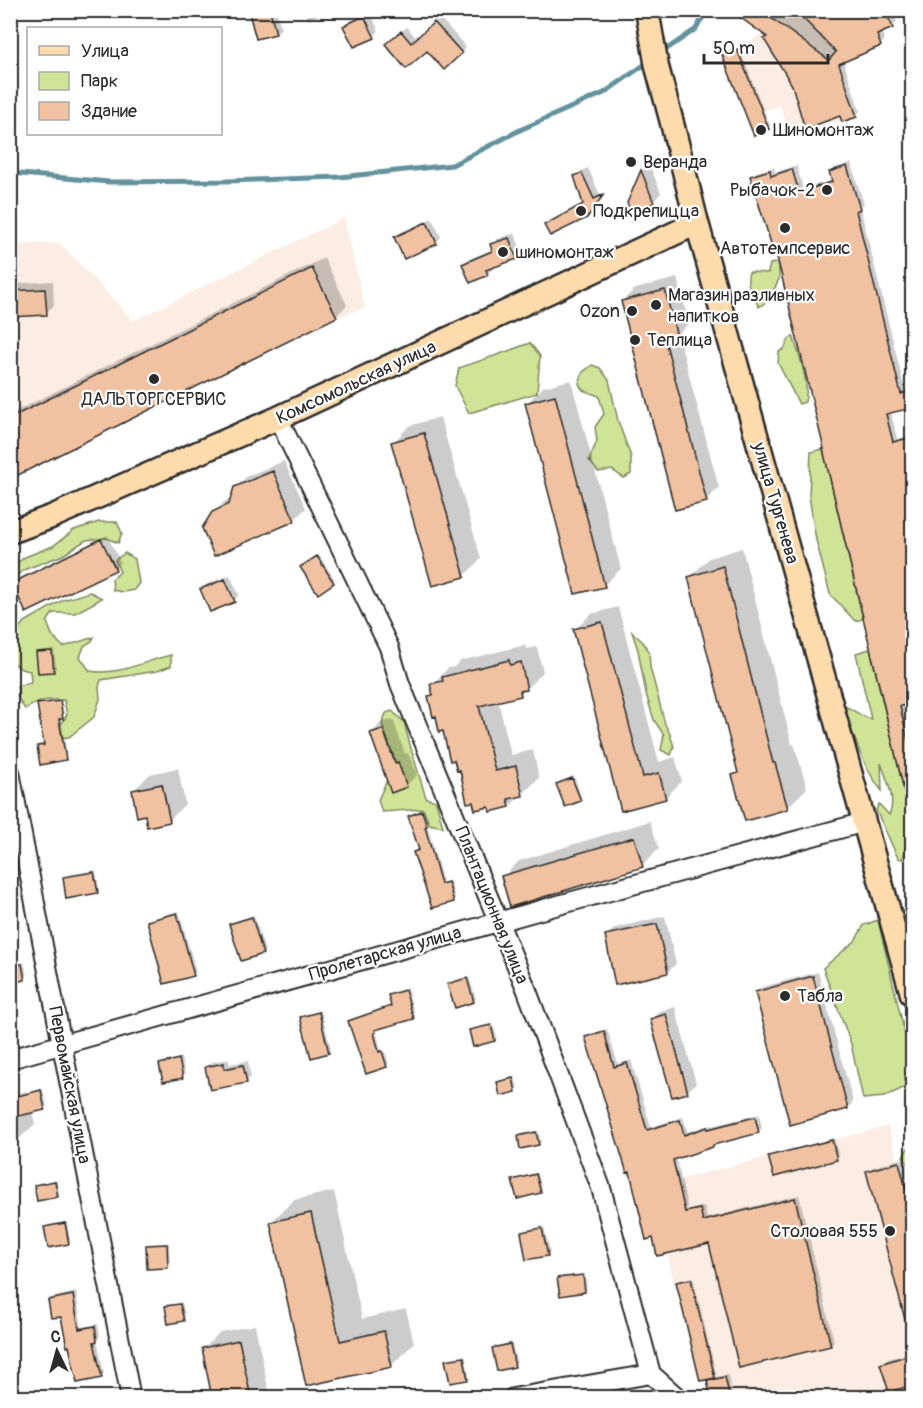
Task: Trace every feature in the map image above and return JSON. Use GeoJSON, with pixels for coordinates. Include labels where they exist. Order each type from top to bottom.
{"type":"FeatureCollection","features":[{"type":"Feature","properties":{"kind":"main road","name":"улица Тургенева"},"geometry":{"type":"LineString","coordinates":[[647,10],[657,68],[697,222],[912,994]]}},
{"type":"Feature","properties":{"kind":"main road","name":"Комсомольская улица"},"geometry":{"type":"LineString","coordinates":[[10,532],[51,517],[278,418],[697,222]]}},
{"type":"Feature","properties":{"kind":"street","name":"Плантационная улица"},"geometry":{"type":"LineString","coordinates":[[278,418],[389,647],[400,684],[526,988],[601,1188],[651,1374]]}},
{"type":"Feature","properties":{"kind":"street","name":"Первомайская улица"},"geometry":{"type":"LineString","coordinates":[[10,772],[132,1398]]}},
{"type":"Feature","properties":{"kind":"street","name":"Пролетарская улица"},"geometry":{"type":"LineString","coordinates":[[10,1059],[865,822]]}},
{"type":"Feature","properties":{"kind":"street"},"geometry":{"type":"LineString","coordinates":[[514,1397],[651,1374],[678,1398]]}},
{"type":"Feature","properties":{"kind":"shaded area"},"geometry":{"type":"Polygon","coordinates":[[[730,11],[816,11],[836,57],[842,122],[822,122],[789,132],[780,105],[746,118],[722,55],[762,34],[730,11]]]}},
{"type":"Feature","properties":{"kind":"shaded area"},"geometry":{"type":"Polygon","coordinates":[[[344,218],[365,308],[337,317],[11,479],[11,245],[60,243],[133,321],[344,218]]]}},
{"type":"Feature","properties":{"kind":"shaded area"},"geometry":{"type":"Polygon","coordinates":[[[888,1126],[912,1212],[912,1397],[730,1397],[725,1377],[715,1379],[691,1279],[674,1283],[654,1198],[677,1180],[888,1126]]]}},
{"type":"Feature","properties":{"kind":"green space"},"geometry":{"type":"Polygon","coordinates":[[[770,264],[779,264],[779,279],[769,300],[759,307],[749,286],[749,272],[768,273],[770,264]]]}},
{"type":"Feature","properties":{"kind":"green space"},"geometry":{"type":"Polygon","coordinates":[[[793,336],[806,387],[805,402],[799,404],[778,363],[779,352],[793,336]]]}},
{"type":"Feature","properties":{"kind":"green space"},"geometry":{"type":"Polygon","coordinates":[[[530,343],[540,356],[537,393],[469,413],[455,386],[459,368],[530,343]]]}},
{"type":"Feature","properties":{"kind":"green space"},"geometry":{"type":"Polygon","coordinates":[[[592,365],[600,368],[609,380],[618,421],[631,457],[631,474],[624,478],[612,470],[598,472],[589,460],[597,441],[595,427],[604,414],[599,396],[583,390],[579,383],[583,372],[592,365]]]}},
{"type":"Feature","properties":{"kind":"green space"},"geometry":{"type":"Polygon","coordinates":[[[823,449],[863,619],[855,621],[830,594],[816,540],[809,496],[811,452],[823,449]]]}},
{"type":"Feature","properties":{"kind":"green space"},"geometry":{"type":"Polygon","coordinates":[[[99,522],[117,522],[122,533],[118,543],[107,538],[86,540],[63,555],[26,569],[15,576],[12,567],[25,557],[53,546],[74,530],[99,522]]]}},
{"type":"Feature","properties":{"kind":"green space"},"geometry":{"type":"Polygon","coordinates":[[[125,553],[135,559],[139,583],[134,590],[123,592],[113,590],[112,579],[120,572],[115,560],[125,553]]]}},
{"type":"Feature","properties":{"kind":"green space"},"geometry":{"type":"Polygon","coordinates":[[[90,592],[102,598],[75,613],[53,613],[47,622],[52,635],[63,647],[94,637],[84,646],[80,657],[90,671],[121,670],[171,655],[171,666],[157,671],[101,680],[100,699],[94,717],[69,737],[49,739],[45,729],[61,724],[67,715],[64,700],[44,701],[25,709],[19,700],[17,686],[31,682],[30,671],[21,669],[11,661],[10,644],[23,623],[63,600],[90,592]]]}},
{"type":"Feature","properties":{"kind":"green space"},"geometry":{"type":"Polygon","coordinates":[[[632,632],[649,651],[650,667],[665,724],[674,747],[671,755],[661,750],[664,735],[654,720],[632,632]]]}},
{"type":"Feature","properties":{"kind":"green space"},"geometry":{"type":"Polygon","coordinates":[[[870,649],[912,824],[912,843],[906,845],[903,859],[898,858],[876,810],[879,804],[889,815],[892,803],[881,763],[882,791],[854,738],[843,705],[871,719],[856,653],[870,649]]]}},
{"type":"Feature","properties":{"kind":"green space"},"geometry":{"type":"Polygon","coordinates":[[[392,711],[404,722],[426,798],[436,801],[443,827],[429,824],[423,809],[382,812],[378,800],[395,762],[382,724],[386,713],[392,711]]]}},
{"type":"Feature","properties":{"kind":"green space"},"geometry":{"type":"Polygon","coordinates":[[[909,905],[912,908],[912,942],[906,921],[909,905]]]}},
{"type":"Feature","properties":{"kind":"green space"},"geometry":{"type":"Polygon","coordinates":[[[878,920],[912,1064],[912,1084],[884,1097],[863,1099],[851,1044],[823,968],[855,941],[864,925],[878,920]]]}},
{"type":"Feature","properties":{"kind":"green space"},"geometry":{"type":"Polygon","coordinates":[[[906,1113],[912,1113],[912,1171],[903,1156],[910,1145],[906,1113]]]}},
{"type":"Feature","properties":{"kind":"building"},"geometry":{"type":"Polygon","coordinates":[[[270,10],[276,34],[256,39],[249,13],[270,10]]]}},
{"type":"Feature","properties":{"kind":"building"},"geometry":{"type":"Polygon","coordinates":[[[730,10],[760,10],[829,60],[836,52],[795,10],[816,10],[818,16],[831,10],[885,10],[893,28],[877,35],[881,46],[839,64],[857,117],[842,122],[840,116],[805,129],[792,85],[764,39],[767,37],[730,10]]]}},
{"type":"Feature","properties":{"kind":"building"},"geometry":{"type":"Polygon","coordinates":[[[364,16],[375,38],[354,47],[343,26],[364,16]]]}},
{"type":"Feature","properties":{"kind":"building"},"geometry":{"type":"Polygon","coordinates":[[[434,22],[462,53],[444,70],[427,51],[406,69],[385,44],[401,31],[411,43],[434,22]]]}},
{"type":"Feature","properties":{"kind":"building"},"geometry":{"type":"Polygon","coordinates":[[[737,49],[769,129],[754,136],[722,55],[737,49]]]}},
{"type":"Feature","properties":{"kind":"building"},"geometry":{"type":"Polygon","coordinates":[[[847,166],[860,209],[856,211],[901,394],[910,391],[912,400],[912,408],[886,414],[893,442],[912,437],[912,494],[906,495],[912,525],[912,705],[900,706],[912,758],[912,802],[907,803],[776,253],[774,253],[750,176],[770,170],[771,176],[792,169],[799,192],[832,182],[829,172],[847,166]]]}},
{"type":"Feature","properties":{"kind":"building"},"geometry":{"type":"Polygon","coordinates":[[[641,170],[654,203],[631,212],[627,203],[641,170]]]}},
{"type":"Feature","properties":{"kind":"building","name":"Подкрепицца"},"geometry":{"type":"Polygon","coordinates":[[[582,173],[594,199],[604,194],[587,218],[550,236],[544,225],[583,204],[574,176],[582,173]]]}},
{"type":"Feature","properties":{"kind":"building"},"geometry":{"type":"Polygon","coordinates":[[[427,222],[437,244],[404,259],[394,237],[427,222]]]}},
{"type":"Feature","properties":{"kind":"building"},"geometry":{"type":"Polygon","coordinates":[[[509,238],[517,259],[486,270],[488,275],[470,283],[462,264],[492,251],[490,244],[509,238]]]}},
{"type":"Feature","properties":{"kind":"building"},"geometry":{"type":"Polygon","coordinates":[[[312,268],[337,317],[10,479],[10,418],[312,268]]]}},
{"type":"Feature","properties":{"kind":"building"},"geometry":{"type":"Polygon","coordinates":[[[45,289],[47,315],[10,317],[10,291],[45,289]]]}},
{"type":"Feature","properties":{"kind":"building"},"geometry":{"type":"Polygon","coordinates":[[[665,290],[677,337],[665,340],[707,502],[675,510],[621,301],[665,290]]]}},
{"type":"Feature","properties":{"kind":"building"},"geometry":{"type":"Polygon","coordinates":[[[555,395],[605,587],[575,594],[525,403],[555,395]]]}},
{"type":"Feature","properties":{"kind":"building"},"geometry":{"type":"Polygon","coordinates":[[[424,433],[465,577],[432,586],[391,442],[424,433]]]}},
{"type":"Feature","properties":{"kind":"building"},"geometry":{"type":"Polygon","coordinates":[[[273,471],[295,521],[214,556],[202,528],[212,512],[229,504],[234,487],[273,471]]]}},
{"type":"Feature","properties":{"kind":"building"},"geometry":{"type":"Polygon","coordinates":[[[101,539],[116,570],[26,613],[12,583],[101,539]]]}},
{"type":"Feature","properties":{"kind":"building"},"geometry":{"type":"Polygon","coordinates":[[[317,556],[334,583],[318,594],[300,567],[317,556]]]}},
{"type":"Feature","properties":{"kind":"building"},"geometry":{"type":"Polygon","coordinates":[[[723,566],[773,763],[775,763],[788,809],[745,821],[732,775],[738,773],[688,577],[723,566]]]}},
{"type":"Feature","properties":{"kind":"building"},"geometry":{"type":"Polygon","coordinates":[[[225,579],[235,602],[210,612],[200,589],[225,579]]]}},
{"type":"Feature","properties":{"kind":"building"},"geometry":{"type":"Polygon","coordinates":[[[602,622],[643,777],[659,773],[666,799],[621,811],[573,629],[602,622]]]}},
{"type":"Feature","properties":{"kind":"building"},"geometry":{"type":"Polygon","coordinates":[[[52,651],[54,672],[38,673],[36,652],[52,651]]]}},
{"type":"Feature","properties":{"kind":"building"},"geometry":{"type":"Polygon","coordinates":[[[509,660],[510,665],[521,662],[527,690],[520,691],[521,696],[479,706],[495,771],[516,766],[523,796],[508,799],[510,807],[490,812],[489,807],[475,810],[473,802],[467,803],[460,770],[457,771],[454,760],[450,761],[443,731],[439,732],[436,716],[433,717],[428,696],[433,695],[430,684],[443,681],[442,677],[509,660]]]}},
{"type":"Feature","properties":{"kind":"building"},"geometry":{"type":"Polygon","coordinates":[[[60,701],[63,719],[59,719],[66,760],[40,765],[37,746],[44,745],[37,704],[60,701]]]}},
{"type":"Feature","properties":{"kind":"building"},"geometry":{"type":"Polygon","coordinates":[[[383,729],[395,763],[398,762],[407,787],[391,793],[370,733],[383,729]]]}},
{"type":"Feature","properties":{"kind":"building"},"geometry":{"type":"Polygon","coordinates":[[[572,778],[581,801],[565,807],[556,784],[572,778]]]}},
{"type":"Feature","properties":{"kind":"building"},"geometry":{"type":"Polygon","coordinates":[[[162,784],[170,822],[147,827],[145,815],[137,817],[132,790],[162,784]]]}},
{"type":"Feature","properties":{"kind":"building"},"geometry":{"type":"Polygon","coordinates":[[[422,811],[441,884],[448,882],[454,902],[432,908],[413,852],[419,850],[408,816],[422,811]]]}},
{"type":"Feature","properties":{"kind":"building"},"geometry":{"type":"Polygon","coordinates":[[[634,837],[643,867],[510,907],[501,876],[634,837]]]}},
{"type":"Feature","properties":{"kind":"building"},"geometry":{"type":"Polygon","coordinates":[[[94,872],[98,893],[66,899],[63,877],[94,872]]]}},
{"type":"Feature","properties":{"kind":"building"},"geometry":{"type":"Polygon","coordinates":[[[177,913],[194,976],[164,984],[147,921],[177,913]]]}},
{"type":"Feature","properties":{"kind":"building"},"geometry":{"type":"Polygon","coordinates":[[[252,917],[263,954],[241,961],[229,924],[252,917]]]}},
{"type":"Feature","properties":{"kind":"building"},"geometry":{"type":"Polygon","coordinates":[[[657,924],[668,973],[615,985],[605,935],[657,924]]]}},
{"type":"Feature","properties":{"kind":"building"},"geometry":{"type":"Polygon","coordinates":[[[22,964],[25,980],[10,983],[10,966],[22,964]]]}},
{"type":"Feature","properties":{"kind":"building"},"geometry":{"type":"Polygon","coordinates":[[[813,976],[848,1109],[790,1125],[755,992],[813,976]]]}},
{"type":"Feature","properties":{"kind":"building"},"geometry":{"type":"Polygon","coordinates":[[[467,978],[474,1002],[455,1008],[447,984],[467,978]]]}},
{"type":"Feature","properties":{"kind":"building"},"geometry":{"type":"Polygon","coordinates":[[[405,990],[414,1019],[375,1030],[379,1052],[382,1051],[387,1067],[366,1074],[348,1021],[391,1006],[388,995],[405,990]]]}},
{"type":"Feature","properties":{"kind":"building"},"geometry":{"type":"Polygon","coordinates":[[[319,1012],[329,1053],[311,1058],[300,1017],[319,1012]]]}},
{"type":"Feature","properties":{"kind":"building"},"geometry":{"type":"Polygon","coordinates":[[[666,1014],[688,1093],[672,1097],[650,1019],[666,1014]]]}},
{"type":"Feature","properties":{"kind":"building"},"geometry":{"type":"Polygon","coordinates":[[[491,1025],[495,1041],[473,1047],[469,1030],[491,1025]]]}},
{"type":"Feature","properties":{"kind":"building"},"geometry":{"type":"Polygon","coordinates":[[[604,1031],[614,1067],[627,1063],[647,1130],[680,1120],[684,1135],[707,1127],[708,1129],[755,1117],[759,1133],[713,1145],[713,1147],[673,1160],[685,1212],[700,1209],[703,1221],[795,1198],[831,1346],[739,1368],[709,1244],[657,1256],[653,1238],[646,1240],[630,1172],[627,1173],[585,1037],[604,1031]]]}},
{"type":"Feature","properties":{"kind":"building"},"geometry":{"type":"Polygon","coordinates":[[[179,1059],[183,1078],[163,1082],[159,1064],[179,1059]]]}},
{"type":"Feature","properties":{"kind":"building"},"geometry":{"type":"Polygon","coordinates":[[[224,1063],[224,1069],[243,1065],[247,1083],[210,1090],[205,1067],[224,1063]]]}},
{"type":"Feature","properties":{"kind":"building"},"geometry":{"type":"Polygon","coordinates":[[[513,1078],[516,1092],[500,1096],[497,1082],[513,1078]]]}},
{"type":"Feature","properties":{"kind":"building"},"geometry":{"type":"Polygon","coordinates":[[[41,1090],[45,1110],[10,1118],[10,1098],[41,1090]]]}},
{"type":"Feature","properties":{"kind":"building"},"geometry":{"type":"Polygon","coordinates":[[[536,1132],[539,1145],[520,1149],[518,1136],[536,1132]]]}},
{"type":"Feature","properties":{"kind":"building"},"geometry":{"type":"Polygon","coordinates":[[[832,1140],[837,1160],[774,1177],[768,1156],[832,1140]]]}},
{"type":"Feature","properties":{"kind":"building"},"geometry":{"type":"Polygon","coordinates":[[[899,1162],[912,1212],[912,1331],[908,1331],[866,1171],[899,1162]]]}},
{"type":"Feature","properties":{"kind":"building"},"geometry":{"type":"Polygon","coordinates":[[[536,1174],[541,1193],[517,1199],[512,1180],[536,1174]]]}},
{"type":"Feature","properties":{"kind":"building"},"geometry":{"type":"Polygon","coordinates":[[[55,1181],[58,1197],[37,1201],[34,1185],[55,1181]]]}},
{"type":"Feature","properties":{"kind":"building"},"geometry":{"type":"Polygon","coordinates":[[[311,1213],[340,1341],[384,1331],[392,1367],[306,1386],[270,1222],[311,1213]]]}},
{"type":"Feature","properties":{"kind":"building"},"geometry":{"type":"Polygon","coordinates":[[[65,1223],[69,1244],[48,1248],[44,1227],[65,1223]]]}},
{"type":"Feature","properties":{"kind":"building"},"geometry":{"type":"Polygon","coordinates":[[[542,1228],[548,1256],[526,1260],[521,1232],[542,1228]]]}},
{"type":"Feature","properties":{"kind":"building"},"geometry":{"type":"Polygon","coordinates":[[[167,1244],[168,1268],[147,1269],[146,1245],[167,1244]]]}},
{"type":"Feature","properties":{"kind":"building"},"geometry":{"type":"Polygon","coordinates":[[[583,1275],[585,1292],[560,1296],[557,1278],[583,1275]]]}},
{"type":"Feature","properties":{"kind":"building"},"geometry":{"type":"Polygon","coordinates":[[[691,1279],[715,1378],[700,1381],[676,1282],[691,1279]]]}},
{"type":"Feature","properties":{"kind":"building"},"geometry":{"type":"Polygon","coordinates":[[[73,1295],[79,1329],[95,1326],[97,1341],[94,1342],[102,1378],[77,1383],[61,1317],[51,1318],[48,1300],[73,1295]]]}},
{"type":"Feature","properties":{"kind":"building"},"geometry":{"type":"Polygon","coordinates":[[[180,1304],[184,1321],[168,1324],[165,1306],[180,1304]]]}},
{"type":"Feature","properties":{"kind":"building"},"geometry":{"type":"Polygon","coordinates":[[[239,1340],[251,1398],[212,1398],[202,1348],[239,1340]]]}},
{"type":"Feature","properties":{"kind":"building"},"geometry":{"type":"Polygon","coordinates":[[[510,1344],[515,1367],[497,1371],[492,1348],[510,1344]]]}},
{"type":"Feature","properties":{"kind":"building"},"geometry":{"type":"Polygon","coordinates":[[[912,1354],[912,1385],[889,1392],[880,1364],[912,1354]]]}},
{"type":"Feature","properties":{"kind":"building"},"geometry":{"type":"Polygon","coordinates":[[[464,1357],[468,1380],[450,1383],[445,1360],[464,1357]]]}},
{"type":"Feature","properties":{"kind":"building"},"geometry":{"type":"Polygon","coordinates":[[[725,1377],[730,1398],[711,1398],[707,1381],[725,1377]]]}},
{"type":"Feature","properties":{"kind":"waterway"},"geometry":{"type":"LineString","coordinates":[[661,53],[696,29],[707,10]]}},
{"type":"Feature","properties":{"kind":"waterway"},"geometry":{"type":"LineString","coordinates":[[10,173],[109,182],[226,181],[340,177],[452,165],[522,129],[604,93],[651,60]]}},
{"type":"Feature","properties":{"kind":"place","name":"Шиномонтаж"},"geometry":{"type":"Point","coordinates":[761,130]}},
{"type":"Feature","properties":{"kind":"place","name":"Веранда"},"geometry":{"type":"Point","coordinates":[631,162]}},
{"type":"Feature","properties":{"kind":"place","name":"Рыбачок-2"},"geometry":{"type":"Point","coordinates":[827,190]}},
{"type":"Feature","properties":{"kind":"place","name":"Подкрепицца"},"geometry":{"type":"Point","coordinates":[581,211]}},
{"type":"Feature","properties":{"kind":"place","name":"Автотемпсервис"},"geometry":{"type":"Point","coordinates":[785,228]}},
{"type":"Feature","properties":{"kind":"place","name":"шиномонтаж"},"geometry":{"type":"Point","coordinates":[503,252]}},
{"type":"Feature","properties":{"kind":"place","name":"Магазин разливных напитков"},"geometry":{"type":"Point","coordinates":[656,305]}},
{"type":"Feature","properties":{"kind":"place","name":"Ozon"},"geometry":{"type":"Point","coordinates":[632,311]}},
{"type":"Feature","properties":{"kind":"place","name":"Теплица"},"geometry":{"type":"Point","coordinates":[635,340]}},
{"type":"Feature","properties":{"kind":"place","name":"ДАЛЬТОРГСЕРВИС"},"geometry":{"type":"Point","coordinates":[154,379]}},
{"type":"Feature","properties":{"kind":"place","name":"Табла"},"geometry":{"type":"Point","coordinates":[785,996]}},
{"type":"Feature","properties":{"kind":"place","name":"Столовая 555"},"geometry":{"type":"Point","coordinates":[890,1231]}}]}
